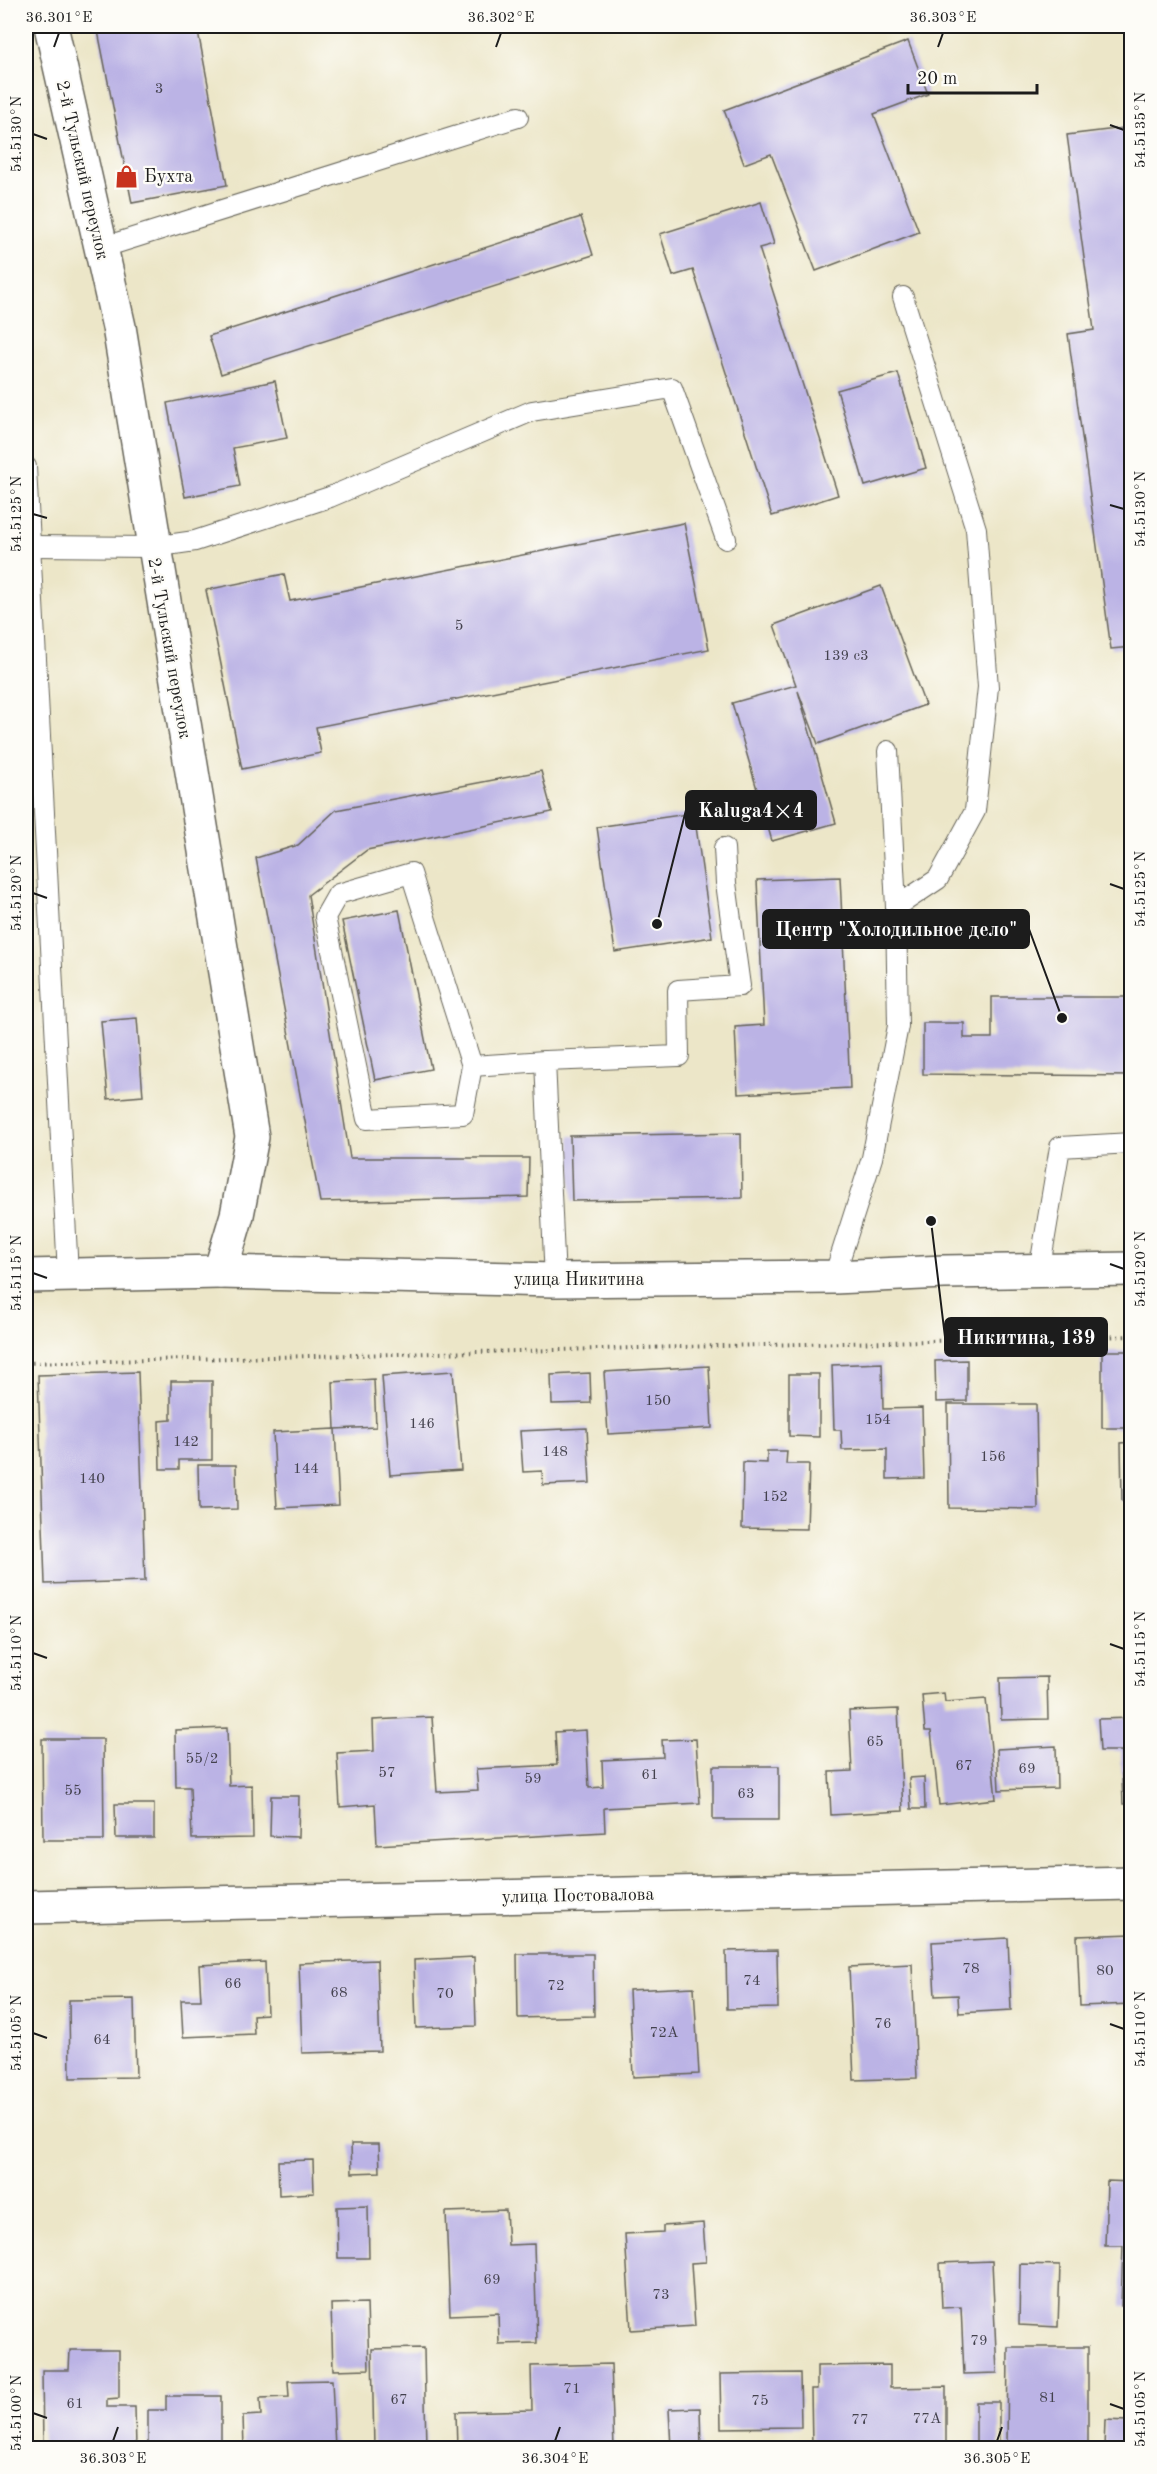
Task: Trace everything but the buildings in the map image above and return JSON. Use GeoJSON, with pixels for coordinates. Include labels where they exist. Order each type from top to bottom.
{"type":"FeatureCollection","features":[{"type":"Feature","properties":{"kind":"street","name":"2-й Тульский переулок"},"geometry":{"type":"LineString","coordinates":[[51,26],[118,327],[252,1137],[237,1215],[220,1272]]}},
{"type":"Feature","properties":{"kind":"street","name":"улица Никитина"},"geometry":{"type":"LineString","coordinates":[[26,1276],[220,1272],[555,1280],[834,1277],[944,1272],[1131,1269]]}},
{"type":"Feature","properties":{"kind":"street","name":"улица Постовалова"},"geometry":{"type":"LineString","coordinates":[[26,1907],[1131,1883]]}},
{"type":"Feature","properties":{"kind":"lane"},"geometry":{"type":"LineString","coordinates":[[101,248],[518,117]]}},
{"type":"Feature","properties":{"kind":"lane"},"geometry":{"type":"LineString","coordinates":[[896,907],[938,879],[975,811],[988,687],[976,529],[903,297]]}},
{"type":"Feature","properties":{"kind":"lane"},"geometry":{"type":"LineString","coordinates":[[31,546],[153,547],[195,541],[330,497],[532,411],[672,388],[726,539]]}},
{"type":"Feature","properties":{"kind":"lane"},"geometry":{"type":"LineString","coordinates":[[26,467],[31,546],[32,729],[68,1274]]}},
{"type":"Feature","properties":{"kind":"lane"},"geometry":{"type":"LineString","coordinates":[[834,1277],[872,1158],[898,1026],[896,907],[888,751]]}},
{"type":"Feature","properties":{"kind":"lane"},"geometry":{"type":"LineString","coordinates":[[472,1066],[679,1056],[678,990],[740,986],[726,883],[724,848]]}},
{"type":"Feature","properties":{"kind":"lane"},"geometry":{"type":"LineString","coordinates":[[411,873],[472,1066],[464,1114],[367,1119],[325,917],[338,894],[411,873]]}},
{"type":"Feature","properties":{"kind":"lane"},"geometry":{"type":"LineString","coordinates":[[545,1061],[555,1280]]}},
{"type":"Feature","properties":{"kind":"lane"},"geometry":{"type":"LineString","coordinates":[[1039,1272],[1060,1147],[1131,1143]]}},
{"type":"Feature","properties":{"kind":"path"},"geometry":{"type":"LineString","coordinates":[[26,1363],[1131,1336]]}},
{"type":"Feature","properties":{"kind":"place","name":"Бухта"},"geometry":{"type":"Point","coordinates":[126,176]}},
{"type":"Feature","properties":{"kind":"place","name":"Kaluga4×4"},"geometry":{"type":"Point","coordinates":[657,924]}},
{"type":"Feature","properties":{"kind":"place","name":"Центр \"Холодильное дело\""},"geometry":{"type":"Point","coordinates":[1062,1018]}},
{"type":"Feature","properties":{"kind":"place","name":"Никитина, 139"},"geometry":{"type":"Point","coordinates":[931,1221]}}]}
